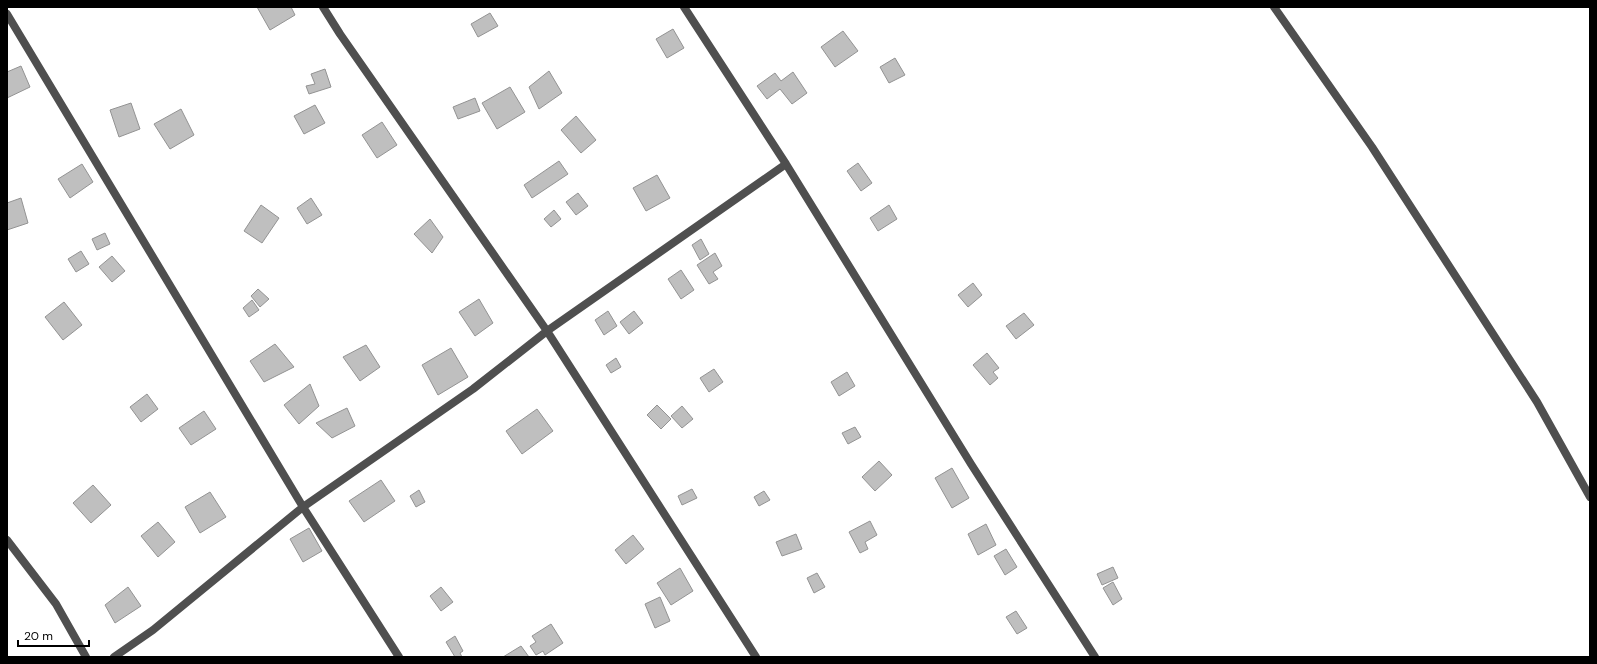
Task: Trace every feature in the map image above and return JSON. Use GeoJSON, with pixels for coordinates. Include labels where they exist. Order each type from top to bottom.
{"type":"FeatureCollection","features":[{"type":"Feature","properties":{"kind":"street"},"geometry":{"type":"LineString","coordinates":[[323,7],[340,34],[547,331],[756,657]]}},
{"type":"Feature","properties":{"kind":"street"},"geometry":{"type":"LineString","coordinates":[[684,7],[786,164],[967,457],[1095,657]]}},
{"type":"Feature","properties":{"kind":"street"},"geometry":{"type":"LineString","coordinates":[[1274,7],[1372,147],[1537,402],[1590,497]]}},
{"type":"Feature","properties":{"kind":"street"},"geometry":{"type":"LineString","coordinates":[[7,14],[303,507],[399,657]]}},
{"type":"Feature","properties":{"kind":"street"},"geometry":{"type":"LineString","coordinates":[[114,657],[152,630],[303,507],[473,389],[547,331],[786,164]]}},
{"type":"Feature","properties":{"kind":"street"},"geometry":{"type":"LineString","coordinates":[[7,540],[56,604],[86,657]]}},
{"type":"Feature","properties":{"kind":"building"},"geometry":{"type":"Polygon","coordinates":[[[257,7],[291,7],[295,15],[270,30],[257,7]]]}},
{"type":"Feature","properties":{"kind":"building"},"geometry":{"type":"Polygon","coordinates":[[[490,13],[498,26],[478,37],[471,24],[490,13]]]}},
{"type":"Feature","properties":{"kind":"building"},"geometry":{"type":"Polygon","coordinates":[[[673,29],[684,48],[667,58],[656,39],[673,29]]]}},
{"type":"Feature","properties":{"kind":"building"},"geometry":{"type":"Polygon","coordinates":[[[843,31],[858,51],[835,67],[821,47],[843,31]]]}},
{"type":"Feature","properties":{"kind":"building"},"geometry":{"type":"Polygon","coordinates":[[[895,58],[905,75],[889,83],[880,67],[895,58]]]}},
{"type":"Feature","properties":{"kind":"building"},"geometry":{"type":"Polygon","coordinates":[[[21,66],[30,87],[7,98],[7,72],[21,66]]]}},
{"type":"Feature","properties":{"kind":"building"},"geometry":{"type":"Polygon","coordinates":[[[325,69],[331,87],[309,94],[306,86],[315,84],[311,74],[325,69]]]}},
{"type":"Feature","properties":{"kind":"building"},"geometry":{"type":"Polygon","coordinates":[[[549,71],[562,93],[539,109],[529,87],[549,71]]]}},
{"type":"Feature","properties":{"kind":"building"},"geometry":{"type":"Polygon","coordinates":[[[793,72],[807,93],[792,104],[780,89],[767,99],[757,86],[775,73],[781,81],[793,72]]]}},
{"type":"Feature","properties":{"kind":"building"},"geometry":{"type":"Polygon","coordinates":[[[510,87],[525,112],[497,129],[482,103],[510,87]]]}},
{"type":"Feature","properties":{"kind":"building"},"geometry":{"type":"Polygon","coordinates":[[[475,98],[480,111],[458,119],[453,107],[475,98]]]}},
{"type":"Feature","properties":{"kind":"building"},"geometry":{"type":"Polygon","coordinates":[[[131,103],[140,129],[119,137],[110,110],[131,103]]]}},
{"type":"Feature","properties":{"kind":"building"},"geometry":{"type":"Polygon","coordinates":[[[315,105],[325,123],[304,134],[294,116],[315,105]]]}},
{"type":"Feature","properties":{"kind":"building"},"geometry":{"type":"Polygon","coordinates":[[[181,109],[194,135],[170,149],[154,124],[181,109]]]}},
{"type":"Feature","properties":{"kind":"building"},"geometry":{"type":"Polygon","coordinates":[[[576,116],[596,140],[581,153],[561,130],[576,116]]]}},
{"type":"Feature","properties":{"kind":"building"},"geometry":{"type":"Polygon","coordinates":[[[382,122],[397,145],[377,158],[362,135],[382,122]]]}},
{"type":"Feature","properties":{"kind":"building"},"geometry":{"type":"Polygon","coordinates":[[[559,161],[568,174],[532,198],[524,185],[559,161]]]}},
{"type":"Feature","properties":{"kind":"building"},"geometry":{"type":"Polygon","coordinates":[[[858,163],[872,183],[861,191],[847,171],[858,163]]]}},
{"type":"Feature","properties":{"kind":"building"},"geometry":{"type":"Polygon","coordinates":[[[82,164],[93,182],[70,198],[58,179],[82,164]]]}},
{"type":"Feature","properties":{"kind":"building"},"geometry":{"type":"Polygon","coordinates":[[[657,175],[670,198],[646,211],[633,188],[657,175]]]}},
{"type":"Feature","properties":{"kind":"building"},"geometry":{"type":"Polygon","coordinates":[[[578,193],[588,206],[576,215],[566,202],[578,193]]]}},
{"type":"Feature","properties":{"kind":"building"},"geometry":{"type":"Polygon","coordinates":[[[21,198],[28,223],[7,230],[7,203],[21,198]]]}},
{"type":"Feature","properties":{"kind":"building"},"geometry":{"type":"Polygon","coordinates":[[[311,198],[322,215],[307,224],[297,208],[311,198]]]}},
{"type":"Feature","properties":{"kind":"building"},"geometry":{"type":"Polygon","coordinates":[[[261,205],[279,218],[262,243],[244,231],[261,205]]]}},
{"type":"Feature","properties":{"kind":"building"},"geometry":{"type":"Polygon","coordinates":[[[889,205],[897,219],[878,231],[870,218],[889,205]]]}},
{"type":"Feature","properties":{"kind":"building"},"geometry":{"type":"Polygon","coordinates":[[[554,210],[561,219],[551,227],[544,219],[554,210]]]}},
{"type":"Feature","properties":{"kind":"building"},"geometry":{"type":"Polygon","coordinates":[[[430,219],[443,237],[432,253],[414,234],[430,219]]]}},
{"type":"Feature","properties":{"kind":"building"},"geometry":{"type":"Polygon","coordinates":[[[105,233],[110,244],[97,250],[92,239],[105,233]]]}},
{"type":"Feature","properties":{"kind":"building"},"geometry":{"type":"Polygon","coordinates":[[[701,239],[709,254],[700,260],[692,245],[701,239]]]}},
{"type":"Feature","properties":{"kind":"building"},"geometry":{"type":"Polygon","coordinates":[[[81,251],[89,264],[76,272],[68,259],[81,251]]]}},
{"type":"Feature","properties":{"kind":"building"},"geometry":{"type":"Polygon","coordinates":[[[715,253],[722,266],[713,272],[718,279],[709,284],[697,265],[715,253]]]}},
{"type":"Feature","properties":{"kind":"building"},"geometry":{"type":"Polygon","coordinates":[[[112,256],[125,271],[112,282],[99,267],[112,256]]]}},
{"type":"Feature","properties":{"kind":"building"},"geometry":{"type":"Polygon","coordinates":[[[681,270],[694,290],[681,299],[668,279],[681,270]]]}},
{"type":"Feature","properties":{"kind":"building"},"geometry":{"type":"Polygon","coordinates":[[[973,283],[982,295],[968,307],[958,295],[973,283]]]}},
{"type":"Feature","properties":{"kind":"building"},"geometry":{"type":"Polygon","coordinates":[[[258,289],[269,299],[260,307],[251,296],[258,289]]]}},
{"type":"Feature","properties":{"kind":"building"},"geometry":{"type":"Polygon","coordinates":[[[479,299],[493,323],[475,336],[459,312],[479,299]]]}},
{"type":"Feature","properties":{"kind":"building"},"geometry":{"type":"Polygon","coordinates":[[[252,300],[259,310],[249,317],[243,308],[252,300]]]}},
{"type":"Feature","properties":{"kind":"building"},"geometry":{"type":"Polygon","coordinates":[[[64,302],[82,325],[63,340],[45,317],[64,302]]]}},
{"type":"Feature","properties":{"kind":"building"},"geometry":{"type":"Polygon","coordinates":[[[608,311],[617,326],[604,335],[595,320],[608,311]]]}},
{"type":"Feature","properties":{"kind":"building"},"geometry":{"type":"Polygon","coordinates":[[[634,311],[643,323],[629,334],[620,322],[634,311]]]}},
{"type":"Feature","properties":{"kind":"building"},"geometry":{"type":"Polygon","coordinates":[[[1024,313],[1034,325],[1016,339],[1006,326],[1024,313]]]}},
{"type":"Feature","properties":{"kind":"building"},"geometry":{"type":"Polygon","coordinates":[[[275,344],[294,367],[264,382],[250,361],[275,344]]]}},
{"type":"Feature","properties":{"kind":"building"},"geometry":{"type":"Polygon","coordinates":[[[366,345],[380,367],[360,381],[343,357],[366,345]]]}},
{"type":"Feature","properties":{"kind":"building"},"geometry":{"type":"Polygon","coordinates":[[[451,348],[468,377],[438,395],[422,365],[451,348]]]}},
{"type":"Feature","properties":{"kind":"building"},"geometry":{"type":"Polygon","coordinates":[[[987,353],[999,368],[993,372],[998,378],[990,385],[973,365],[987,353]]]}},
{"type":"Feature","properties":{"kind":"building"},"geometry":{"type":"Polygon","coordinates":[[[616,358],[621,367],[611,373],[606,365],[616,358]]]}},
{"type":"Feature","properties":{"kind":"building"},"geometry":{"type":"Polygon","coordinates":[[[714,369],[723,382],[709,392],[700,378],[714,369]]]}},
{"type":"Feature","properties":{"kind":"building"},"geometry":{"type":"Polygon","coordinates":[[[847,372],[855,386],[839,396],[831,382],[847,372]]]}},
{"type":"Feature","properties":{"kind":"building"},"geometry":{"type":"Polygon","coordinates":[[[310,384],[319,406],[299,424],[284,405],[310,384]]]}},
{"type":"Feature","properties":{"kind":"building"},"geometry":{"type":"Polygon","coordinates":[[[147,394],[158,409],[141,422],[130,407],[147,394]]]}},
{"type":"Feature","properties":{"kind":"building"},"geometry":{"type":"Polygon","coordinates":[[[657,405],[671,419],[661,429],[647,415],[657,405]]]}},
{"type":"Feature","properties":{"kind":"building"},"geometry":{"type":"Polygon","coordinates":[[[682,406],[693,419],[682,428],[671,416],[682,406]]]}},
{"type":"Feature","properties":{"kind":"building"},"geometry":{"type":"Polygon","coordinates":[[[347,408],[355,426],[332,438],[316,423],[347,408]]]}},
{"type":"Feature","properties":{"kind":"building"},"geometry":{"type":"Polygon","coordinates":[[[537,409],[553,431],[522,454],[506,431],[537,409]]]}},
{"type":"Feature","properties":{"kind":"building"},"geometry":{"type":"Polygon","coordinates":[[[204,411],[216,429],[191,445],[179,428],[204,411]]]}},
{"type":"Feature","properties":{"kind":"building"},"geometry":{"type":"Polygon","coordinates":[[[855,427],[861,437],[848,444],[842,433],[855,427]]]}},
{"type":"Feature","properties":{"kind":"building"},"geometry":{"type":"Polygon","coordinates":[[[879,461],[892,475],[875,491],[862,477],[879,461]]]}},
{"type":"Feature","properties":{"kind":"building"},"geometry":{"type":"Polygon","coordinates":[[[952,468],[969,498],[952,508],[935,478],[952,468]]]}},
{"type":"Feature","properties":{"kind":"building"},"geometry":{"type":"Polygon","coordinates":[[[381,480],[395,501],[364,522],[349,501],[381,480]]]}},
{"type":"Feature","properties":{"kind":"building"},"geometry":{"type":"Polygon","coordinates":[[[93,485],[111,505],[91,523],[73,503],[93,485]]]}},
{"type":"Feature","properties":{"kind":"building"},"geometry":{"type":"Polygon","coordinates":[[[692,489],[697,498],[682,505],[678,496],[692,489]]]}},
{"type":"Feature","properties":{"kind":"building"},"geometry":{"type":"Polygon","coordinates":[[[419,490],[425,502],[416,507],[410,496],[419,490]]]}},
{"type":"Feature","properties":{"kind":"building"},"geometry":{"type":"Polygon","coordinates":[[[764,491],[770,500],[759,506],[754,497],[764,491]]]}},
{"type":"Feature","properties":{"kind":"building"},"geometry":{"type":"Polygon","coordinates":[[[210,492],[226,517],[200,533],[185,507],[210,492]]]}},
{"type":"Feature","properties":{"kind":"building"},"geometry":{"type":"Polygon","coordinates":[[[870,521],[877,535],[865,542],[868,549],[860,553],[849,532],[870,521]]]}},
{"type":"Feature","properties":{"kind":"building"},"geometry":{"type":"Polygon","coordinates":[[[158,522],[175,542],[158,557],[141,536],[158,522]]]}},
{"type":"Feature","properties":{"kind":"building"},"geometry":{"type":"Polygon","coordinates":[[[986,524],[996,545],[978,555],[968,534],[986,524]]]}},
{"type":"Feature","properties":{"kind":"building"},"geometry":{"type":"Polygon","coordinates":[[[309,528],[322,551],[303,562],[290,539],[309,528]]]}},
{"type":"Feature","properties":{"kind":"building"},"geometry":{"type":"Polygon","coordinates":[[[796,534],[802,549],[782,556],[776,542],[796,534]]]}},
{"type":"Feature","properties":{"kind":"building"},"geometry":{"type":"Polygon","coordinates":[[[633,535],[644,549],[626,564],[615,550],[633,535]]]}},
{"type":"Feature","properties":{"kind":"building"},"geometry":{"type":"Polygon","coordinates":[[[1006,549],[1017,567],[1005,575],[994,556],[1006,549]]]}},
{"type":"Feature","properties":{"kind":"building"},"geometry":{"type":"Polygon","coordinates":[[[1113,567],[1118,578],[1102,585],[1097,574],[1113,567]]]}},
{"type":"Feature","properties":{"kind":"building"},"geometry":{"type":"Polygon","coordinates":[[[680,568],[693,591],[671,605],[657,583],[680,568]]]}},
{"type":"Feature","properties":{"kind":"building"},"geometry":{"type":"Polygon","coordinates":[[[817,573],[825,587],[814,593],[807,578],[817,573]]]}},
{"type":"Feature","properties":{"kind":"building"},"geometry":{"type":"Polygon","coordinates":[[[1113,582],[1122,599],[1113,605],[1103,588],[1113,582]]]}},
{"type":"Feature","properties":{"kind":"building"},"geometry":{"type":"Polygon","coordinates":[[[128,587],[141,606],[115,623],[105,605],[128,587]]]}},
{"type":"Feature","properties":{"kind":"building"},"geometry":{"type":"Polygon","coordinates":[[[441,587],[453,602],[441,611],[430,596],[441,587]]]}},
{"type":"Feature","properties":{"kind":"building"},"geometry":{"type":"Polygon","coordinates":[[[660,597],[670,621],[655,628],[645,604],[660,597]]]}},
{"type":"Feature","properties":{"kind":"building"},"geometry":{"type":"Polygon","coordinates":[[[1016,611],[1027,628],[1017,634],[1006,617],[1016,611]]]}},
{"type":"Feature","properties":{"kind":"building"},"geometry":{"type":"Polygon","coordinates":[[[551,624],[563,643],[545,655],[543,651],[536,655],[530,646],[536,642],[532,636],[551,624]]]}},
{"type":"Feature","properties":{"kind":"building"},"geometry":{"type":"Polygon","coordinates":[[[455,636],[463,651],[460,653],[462,657],[455,657],[446,642],[455,636]]]}},
{"type":"Feature","properties":{"kind":"building"},"geometry":{"type":"Polygon","coordinates":[[[521,646],[529,657],[503,657],[521,646]]]}}]}
